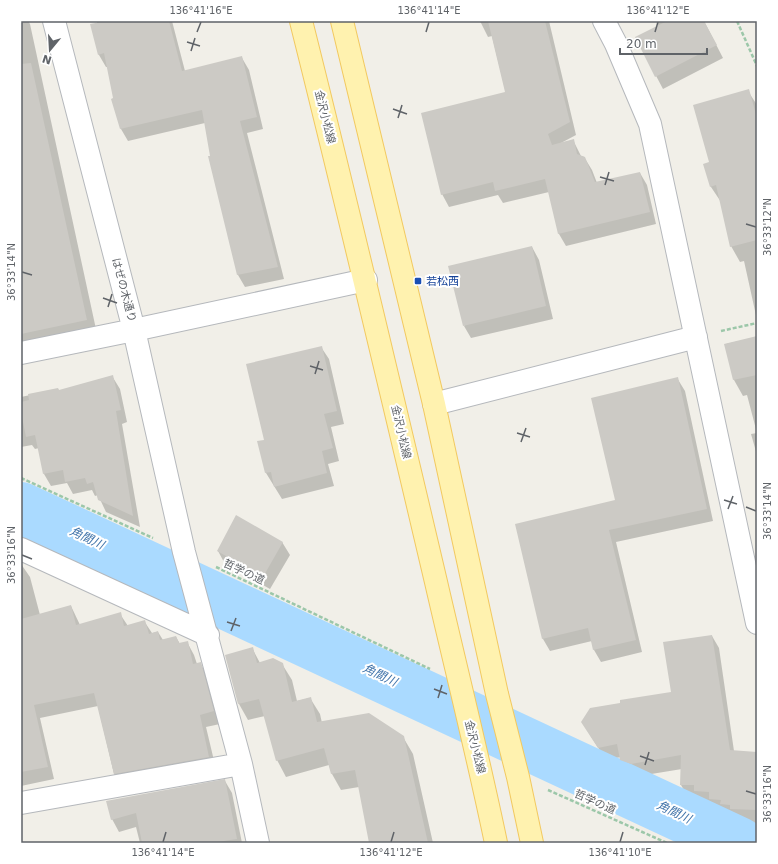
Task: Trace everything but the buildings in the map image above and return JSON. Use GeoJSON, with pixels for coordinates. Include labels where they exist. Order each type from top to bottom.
{"type":"FeatureCollection","features":[{"type":"Feature","properties":{"kind":"main road","name":"金沢小松線"},"geometry":{"type":"LineString","coordinates":[[301,21],[366,280],[459,682],[481,766],[496,843]]}},
{"type":"Feature","properties":{"kind":"main road"},"geometry":{"type":"LineString","coordinates":[[342,21],[434,404],[496,694],[518,777],[532,843]]}},
{"type":"Feature","properties":{"kind":"street","name":"はぜの木通り"},"geometry":{"type":"LineString","coordinates":[[54,21],[134,330],[366,280]]}},
{"type":"Feature","properties":{"kind":"street"},"geometry":{"type":"LineString","coordinates":[[604,21],[616,44],[650,124],[757,623]]}},
{"type":"Feature","properties":{"kind":"street"},"geometry":{"type":"LineString","coordinates":[[21,353],[134,330],[186,559],[208,636],[241,764],[258,843]]}},
{"type":"Feature","properties":{"kind":"street"},"geometry":{"type":"LineString","coordinates":[[434,404],[696,337]]}},
{"type":"Feature","properties":{"kind":"street"},"geometry":{"type":"LineString","coordinates":[[21,549],[208,636]]}},
{"type":"Feature","properties":{"kind":"street"},"geometry":{"type":"LineString","coordinates":[[21,803],[241,764]]}},
{"type":"Feature","properties":{"kind":"path"},"geometry":{"type":"LineString","coordinates":[[737,21],[757,66]]}},
{"type":"Feature","properties":{"kind":"path"},"geometry":{"type":"LineString","coordinates":[[696,337],[757,323]]}},
{"type":"Feature","properties":{"kind":"path","name":"哲学の道"},"geometry":{"type":"LineString","coordinates":[[21,478],[186,559],[459,682]]}},
{"type":"Feature","properties":{"kind":"path","name":"哲学の道"},"geometry":{"type":"LineString","coordinates":[[518,777],[667,843]]}},
{"type":"Feature","properties":{"kind":"waterway","name":"角間川"},"geometry":{"type":"LineString","coordinates":[[21,508],[739,843]]}},
{"type":"Feature","properties":{"kind":"place","name":"若松西"},"geometry":{"type":"Point","coordinates":[418,281]}}]}
